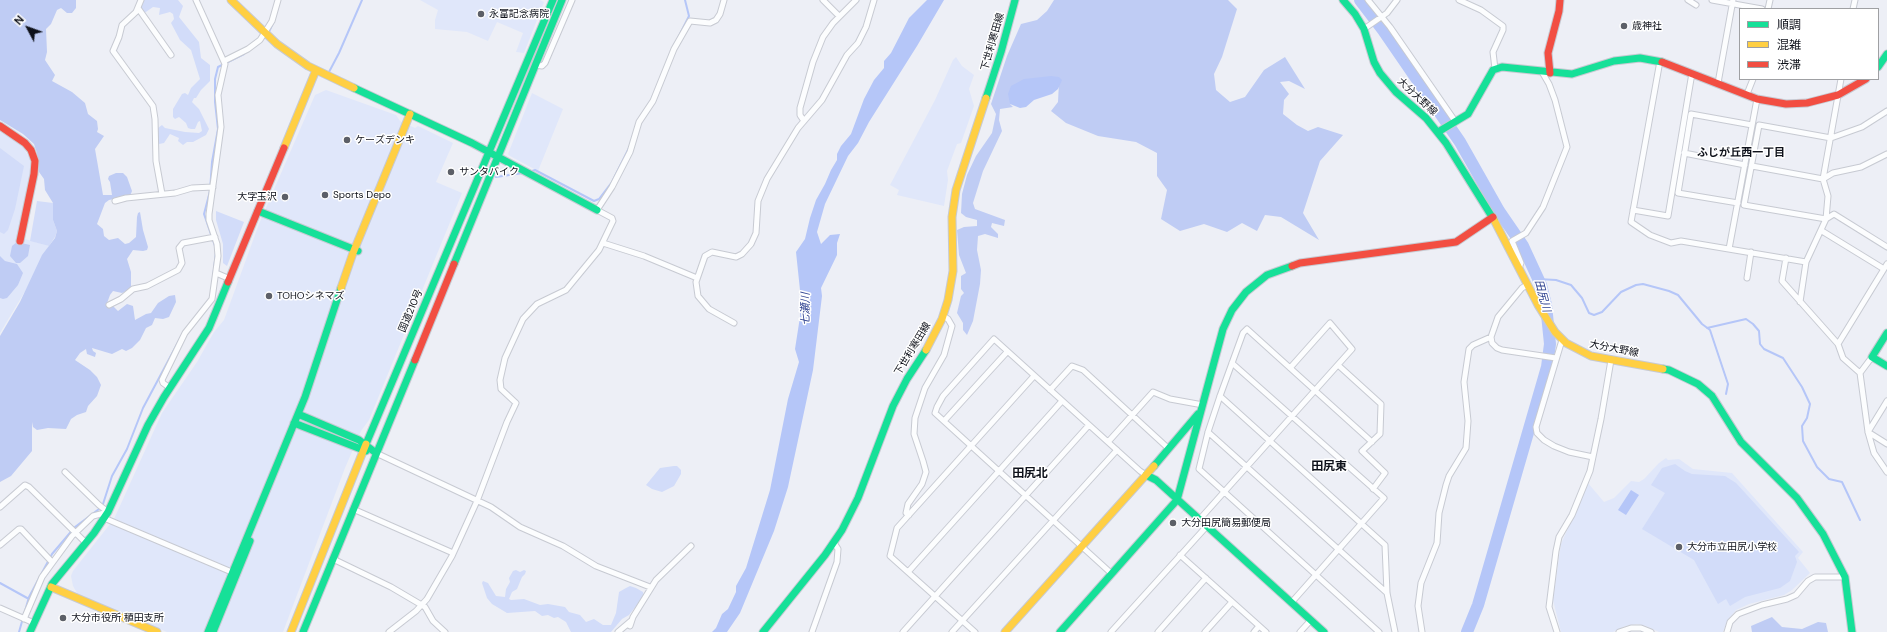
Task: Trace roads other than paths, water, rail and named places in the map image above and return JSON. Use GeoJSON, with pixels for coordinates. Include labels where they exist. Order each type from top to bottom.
{"type":"FeatureCollection","features":[{"type":"Feature","properties":{"kind":"main road"},"geometry":{"type":"LineString","coordinates":[[232,0],[265,33],[292,56],[316,70],[490,152],[597,210]]}},
{"type":"Feature","properties":{"kind":"main road","name":"国道210号"},"geometry":{"type":"LineString","coordinates":[[291,632],[364,447],[553,0]]}},
{"type":"Feature","properties":{"kind":"main road"},"geometry":{"type":"LineString","coordinates":[[302,632],[562,0]]}},
{"type":"Feature","properties":{"kind":"main road","name":"下世利寒田線"},"geometry":{"type":"LineString","coordinates":[[763,632],[834,543],[858,498],[899,394],[932,339],[943,316],[948,300],[953,271],[952,217],[956,190],[1001,52],[1015,0]]}},
{"type":"Feature","properties":{"kind":"main road","name":"大分大野線"},"geometry":{"type":"LineString","coordinates":[[1342,0],[1355,14],[1364,29],[1374,62],[1380,73],[1396,92],[1442,130],[1493,217],[1547,321],[1562,340],[1577,350],[1591,356],[1669,370],[1698,384],[1708,392],[1717,403],[1741,442],[1797,498],[1813,519],[1845,577],[1852,632]]}},
{"type":"Feature","properties":{"kind":"main road"},"geometry":{"type":"LineString","coordinates":[[1550,73],[1548,53],[1559,11],[1560,0]]}},
{"type":"Feature","properties":{"kind":"main road"},"geometry":{"type":"LineString","coordinates":[[1879,65],[1887,54]]}},
{"type":"Feature","properties":{"kind":"main road"},"geometry":{"type":"LineString","coordinates":[[1442,130],[1470,112],[1485,81],[1495,69],[1505,67],[1550,73],[1572,74],[1614,61],[1629,58],[1640,58],[1660,61],[1757,99],[1773,103],[1797,104],[1838,95],[1864,80]]}},
{"type":"Feature","properties":{"kind":"main road"},"geometry":{"type":"LineString","coordinates":[[30,632],[51,587],[64,568],[86,543],[104,518],[103,508],[120,488],[142,436],[170,388],[205,335],[230,279],[316,70]]}},
{"type":"Feature","properties":{"kind":"main road"},"geometry":{"type":"LineString","coordinates":[[213,632],[235,573],[300,415],[356,251],[412,115]]}},
{"type":"Feature","properties":{"kind":"main road"},"geometry":{"type":"LineString","coordinates":[[0,126],[25,143],[31,150],[34,161],[34,174],[20,241]]}},
{"type":"Feature","properties":{"kind":"main road"},"geometry":{"type":"LineString","coordinates":[[258,211],[356,251]]}},
{"type":"Feature","properties":{"kind":"main road"},"geometry":{"type":"LineString","coordinates":[[1060,632],[1177,500],[1227,320],[1242,296],[1264,277],[1279,269],[1300,263],[1456,242],[1493,217]]}},
{"type":"Feature","properties":{"kind":"main road"},"geometry":{"type":"LineString","coordinates":[[1887,333],[1872,357],[1887,366]]}},
{"type":"Feature","properties":{"kind":"main road"},"geometry":{"type":"LineString","coordinates":[[1005,632],[1192,424],[1203,405]]}},
{"type":"Feature","properties":{"kind":"main road"},"geometry":{"type":"LineString","coordinates":[[300,415],[376,453]]}},
{"type":"Feature","properties":{"kind":"main road"},"geometry":{"type":"LineString","coordinates":[[296,424],[364,447]]}},
{"type":"Feature","properties":{"kind":"main road"},"geometry":{"type":"LineString","coordinates":[[1146,475],[1156,480],[1324,632]]}},
{"type":"Feature","properties":{"kind":"main road"},"geometry":{"type":"LineString","coordinates":[[208,632],[235,573]]}},
{"type":"Feature","properties":{"kind":"main road"},"geometry":{"type":"LineString","coordinates":[[51,587],[157,632]]}},
{"type":"Feature","properties":{"kind":"street"},"geometry":{"type":"LineString","coordinates":[[141,0],[138,8],[122,25],[113,52],[153,106],[157,163],[162,194]]}},
{"type":"Feature","properties":{"kind":"street"},"geometry":{"type":"LineString","coordinates":[[170,388],[162,382],[162,380],[185,333],[212,299],[218,252],[209,217],[221,127],[218,95],[224,70],[224,61],[196,0]]}},
{"type":"Feature","properties":{"kind":"street"},"geometry":{"type":"LineString","coordinates":[[224,61],[251,47],[265,33],[274,17],[278,0]]}},
{"type":"Feature","properties":{"kind":"street"},"geometry":{"type":"LineString","coordinates":[[535,65],[542,66],[545,63],[572,0]]}},
{"type":"Feature","properties":{"kind":"street"},"geometry":{"type":"LineString","coordinates":[[389,632],[422,605],[453,553],[477,501],[507,422],[516,403],[501,389],[500,380],[505,358],[520,326],[526,315],[537,304],[566,290],[595,257],[604,243],[613,223],[612,219],[597,210],[612,187],[630,152],[639,122],[653,100],[672,54],[690,21],[699,24],[714,22],[720,14],[724,0]]}},
{"type":"Feature","properties":{"kind":"street"},"geometry":{"type":"LineString","coordinates":[[823,0],[839,16]]}},
{"type":"Feature","properties":{"kind":"street"},"geometry":{"type":"LineString","coordinates":[[804,120],[800,115],[800,111],[813,62],[825,33],[839,16],[856,0]]}},
{"type":"Feature","properties":{"kind":"street"},"geometry":{"type":"LineString","coordinates":[[1368,0],[1455,121]]}},
{"type":"Feature","properties":{"kind":"street"},"geometry":{"type":"LineString","coordinates":[[1364,29],[1381,17],[1396,0]]}},
{"type":"Feature","properties":{"kind":"street"},"geometry":{"type":"LineString","coordinates":[[1459,0],[1481,10],[1503,26],[1504,30],[1493,52],[1495,69]]}},
{"type":"Feature","properties":{"kind":"street"},"geometry":{"type":"LineString","coordinates":[[1688,0],[1696,5]]}},
{"type":"Feature","properties":{"kind":"street"},"geometry":{"type":"LineString","coordinates":[[1712,0],[1733,2],[1758,8]]}},
{"type":"Feature","properties":{"kind":"street"},"geometry":{"type":"LineString","coordinates":[[734,323],[720,316],[703,304],[697,292],[697,278],[707,253],[715,252],[736,256],[744,252],[751,244],[756,233],[758,201],[763,186],[785,148],[804,120],[819,105],[847,55],[858,43],[866,27],[873,1]]}},
{"type":"Feature","properties":{"kind":"street"},"geometry":{"type":"LineString","coordinates":[[1718,83],[1733,2]]}},
{"type":"Feature","properties":{"kind":"street"},"geometry":{"type":"LineString","coordinates":[[138,8],[171,55]]}},
{"type":"Feature","properties":{"kind":"street"},"geometry":{"type":"LineString","coordinates":[[1660,61],[1631,222],[1650,235],[1671,243],[1681,241],[1806,262]]}},
{"type":"Feature","properties":{"kind":"street"},"geometry":{"type":"LineString","coordinates":[[1519,268],[1521,263],[1512,241],[1525,234],[1543,207],[1567,147],[1553,94],[1542,72]]}},
{"type":"Feature","properties":{"kind":"street"},"geometry":{"type":"LineString","coordinates":[[1633,210],[1668,216],[1692,73]]}},
{"type":"Feature","properties":{"kind":"street"},"geometry":{"type":"LineString","coordinates":[[1747,94],[1753,80]]}},
{"type":"Feature","properties":{"kind":"street"},"geometry":{"type":"LineString","coordinates":[[1800,302],[1806,262],[1822,231],[1826,219],[1828,196],[1824,179],[1841,80]]}},
{"type":"Feature","properties":{"kind":"street"},"geometry":{"type":"LineString","coordinates":[[1729,249],[1757,99]]}},
{"type":"Feature","properties":{"kind":"street"},"geometry":{"type":"LineString","coordinates":[[1886,244],[1834,214],[1826,219],[1744,205],[1759,126],[1831,138],[1862,127],[1887,111]]}},
{"type":"Feature","properties":{"kind":"street"},"geometry":{"type":"LineString","coordinates":[[1738,203],[1678,193],[1691,114],[1752,125]]}},
{"type":"Feature","properties":{"kind":"street"},"geometry":{"type":"LineString","coordinates":[[1684,153],[1744,165]]}},
{"type":"Feature","properties":{"kind":"street"},"geometry":{"type":"LineString","coordinates":[[1752,166],[1824,179],[1833,173],[1861,167],[1887,154]]}},
{"type":"Feature","properties":{"kind":"street"},"geometry":{"type":"LineString","coordinates":[[115,201],[126,198],[177,193],[192,188],[213,187]]}},
{"type":"Feature","properties":{"kind":"street"},"geometry":{"type":"LineString","coordinates":[[1822,231],[1884,269]]}},
{"type":"Feature","properties":{"kind":"street"},"geometry":{"type":"LineString","coordinates":[[109,305],[118,301],[133,289],[147,286],[178,270],[182,262],[179,248],[183,243],[215,237]]}},
{"type":"Feature","properties":{"kind":"street"},"geometry":{"type":"LineString","coordinates":[[604,243],[644,256],[697,278]]}},
{"type":"Feature","properties":{"kind":"street"},"geometry":{"type":"LineString","coordinates":[[1747,278],[1751,252]]}},
{"type":"Feature","properties":{"kind":"street"},"geometry":{"type":"LineString","coordinates":[[1786,258],[1782,281],[1838,344],[1843,358],[1860,373],[1868,432],[1874,453],[1887,472]]}},
{"type":"Feature","properties":{"kind":"street"},"geometry":{"type":"LineString","coordinates":[[1838,344],[1887,264]]}},
{"type":"Feature","properties":{"kind":"street"},"geometry":{"type":"LineString","coordinates":[[216,273],[230,279]]}},
{"type":"Feature","properties":{"kind":"street"},"geometry":{"type":"LineString","coordinates":[[1527,285],[1522,288],[1498,317],[1491,337],[1492,342],[1497,348],[1502,350],[1556,358]]}},
{"type":"Feature","properties":{"kind":"street"},"geometry":{"type":"LineString","coordinates":[[909,515],[906,513],[908,504],[922,484],[926,472],[924,461],[914,434],[915,418],[925,388],[944,355],[952,326],[948,319],[943,316]]}},
{"type":"Feature","properties":{"kind":"street"},"geometry":{"type":"LineString","coordinates":[[1199,520],[1352,350],[1330,323],[1290,368]]}},
{"type":"Feature","properties":{"kind":"street"},"geometry":{"type":"LineString","coordinates":[[1372,442],[1247,329],[1243,333],[1220,396],[1208,432],[1199,469],[1379,632]]}},
{"type":"Feature","properties":{"kind":"street"},"geometry":{"type":"LineString","coordinates":[[1422,632],[1418,606],[1421,583],[1438,544],[1440,513],[1449,476],[1466,448],[1468,421],[1464,382],[1469,349],[1472,345],[1491,337]]}},
{"type":"Feature","properties":{"kind":"street"},"geometry":{"type":"LineString","coordinates":[[1112,574],[935,413],[943,396],[994,340],[1146,475]]}},
{"type":"Feature","properties":{"kind":"street"},"geometry":{"type":"LineString","coordinates":[[1562,340],[1536,427],[1537,433],[1544,440],[1554,446],[1569,452],[1593,457]]}},
{"type":"Feature","properties":{"kind":"street"},"geometry":{"type":"LineString","coordinates":[[944,421],[1007,352]]}},
{"type":"Feature","properties":{"kind":"street"},"geometry":{"type":"LineString","coordinates":[[1860,373],[1872,357]]}},
{"type":"Feature","properties":{"kind":"street"},"geometry":{"type":"LineString","coordinates":[[1557,632],[1549,607],[1556,552],[1559,537],[1583,491],[1593,457],[1610,360]]}},
{"type":"Feature","properties":{"kind":"street"},"geometry":{"type":"LineString","coordinates":[[1232,363],[1384,498],[1291,603]]}},
{"type":"Feature","properties":{"kind":"street"},"geometry":{"type":"LineString","coordinates":[[1338,365],[1381,404],[1380,434],[1362,451],[1385,473],[1373,489]]}},
{"type":"Feature","properties":{"kind":"street"},"geometry":{"type":"LineString","coordinates":[[1050,390],[1072,366],[1083,370],[1170,449]]}},
{"type":"Feature","properties":{"kind":"street"},"geometry":{"type":"LineString","coordinates":[[975,632],[890,556],[897,528],[1034,376]]}},
{"type":"Feature","properties":{"kind":"street"},"geometry":{"type":"LineString","coordinates":[[1108,442],[1152,392],[1170,399],[1203,405]]}},
{"type":"Feature","properties":{"kind":"street"},"geometry":{"type":"LineString","coordinates":[[1220,396],[1385,545],[1387,593],[1395,632]]}},
{"type":"Feature","properties":{"kind":"street"},"geometry":{"type":"LineString","coordinates":[[908,572],[1062,401]]}},
{"type":"Feature","properties":{"kind":"street"},"geometry":{"type":"LineString","coordinates":[[1868,432],[1887,403]]}},
{"type":"Feature","properties":{"kind":"street"},"geometry":{"type":"LineString","coordinates":[[903,632],[1089,425]]}},
{"type":"Feature","properties":{"kind":"street"},"geometry":{"type":"LineString","coordinates":[[1208,432],[1387,593]]}},
{"type":"Feature","properties":{"kind":"street"},"geometry":{"type":"LineString","coordinates":[[1868,432],[1887,444]]}},
{"type":"Feature","properties":{"kind":"street"},"geometry":{"type":"LineString","coordinates":[[952,632],[1117,450]]}},
{"type":"Feature","properties":{"kind":"street"},"geometry":{"type":"LineString","coordinates":[[376,453],[504,514],[520,527],[563,546],[596,566],[650,587]]}},
{"type":"Feature","properties":{"kind":"street"},"geometry":{"type":"LineString","coordinates":[[24,618],[40,583],[73,530],[96,515],[103,508],[65,472]]}},
{"type":"Feature","properties":{"kind":"street"},"geometry":{"type":"LineString","coordinates":[[0,506],[25,485],[29,486],[86,543]]}},
{"type":"Feature","properties":{"kind":"street"},"geometry":{"type":"LineString","coordinates":[[353,509],[453,553]]}},
{"type":"Feature","properties":{"kind":"street"},"geometry":{"type":"LineString","coordinates":[[104,518],[235,573]]}},
{"type":"Feature","properties":{"kind":"street"},"geometry":{"type":"LineString","coordinates":[[1111,632],[1206,526]]}},
{"type":"Feature","properties":{"kind":"street"},"geometry":{"type":"LineString","coordinates":[[0,545],[19,529],[21,529],[52,562]]}},
{"type":"Feature","properties":{"kind":"street"},"geometry":{"type":"LineString","coordinates":[[812,632],[837,562],[838,548],[834,543]]}},
{"type":"Feature","properties":{"kind":"street"},"geometry":{"type":"LineString","coordinates":[[618,632],[631,620],[650,587],[664,571],[691,546]]}},
{"type":"Feature","properties":{"kind":"street"},"geometry":{"type":"LineString","coordinates":[[1180,555],[1266,632]]}},
{"type":"Feature","properties":{"kind":"street"},"geometry":{"type":"LineString","coordinates":[[333,559],[391,587],[422,605],[426,608],[434,623],[445,632]]}},
{"type":"Feature","properties":{"kind":"street"},"geometry":{"type":"LineString","coordinates":[[1726,632],[1730,622],[1738,614],[1796,595],[1808,581],[1815,577],[1845,577]]}},
{"type":"Feature","properties":{"kind":"street"},"geometry":{"type":"LineString","coordinates":[[1158,632],[1206,578]]}},
{"type":"Feature","properties":{"kind":"street"},"geometry":{"type":"LineString","coordinates":[[1205,632],[1232,602]]}},
{"type":"Feature","properties":{"kind":"street"},"geometry":{"type":"LineString","coordinates":[[0,608],[34,623]]}},
{"type":"Feature","properties":{"kind":"street"},"geometry":{"type":"LineString","coordinates":[[630,626],[631,620]]}},
{"type":"Feature","properties":{"kind":"street"},"geometry":{"type":"LineString","coordinates":[[1300,632],[1311,620]]}},
{"type":"Feature","properties":{"kind":"street"},"geometry":{"type":"LineString","coordinates":[[1254,632],[1259,626]]}},
{"type":"Feature","properties":{"kind":"street"},"geometry":{"type":"LineString","coordinates":[[1619,632],[1631,628],[1641,628],[1651,632]]}},
{"type":"Feature","properties":{"kind":"water","name":"七瀬川"},"geometry":{"type":"Polygon","coordinates":[[[927,0],[944,0],[869,122],[858,143],[848,156],[825,204],[817,232],[821,244],[830,235],[840,234],[837,243],[837,255],[821,288],[822,296],[813,370],[788,487],[774,531],[740,613],[727,632],[712,632],[716,628],[722,614],[728,609],[736,592],[736,586],[746,568],[770,490],[788,399],[799,362],[795,349],[800,317],[800,290],[796,252],[805,239],[816,200],[837,160],[837,154],[841,146],[851,134],[864,99],[874,80],[884,68],[884,61],[891,53],[909,18],[927,0]]]}},
{"type":"Feature","properties":{"kind":"water"},"geometry":{"type":"Polygon","coordinates":[[[1051,76],[1059,77],[1062,80],[1058,89],[1052,94],[1034,100],[1026,107],[1020,108],[1010,104],[1008,94],[1011,86],[1024,79],[1051,76]]]}},
{"type":"Feature","properties":{"kind":"water"},"geometry":{"type":"Polygon","coordinates":[[[1631,490],[1639,495],[1626,515],[1618,510],[1631,490]]]}},
{"type":"Feature","properties":{"kind":"waterway"},"geometry":{"type":"LineString","coordinates":[[329,72],[362,0]]}},
{"type":"Feature","properties":{"kind":"waterway"},"geometry":{"type":"LineString","coordinates":[[678,38],[689,16],[685,0]]}},
{"type":"Feature","properties":{"kind":"waterway","name":"田尻川"},"geometry":{"type":"LineString","coordinates":[[1360,0],[1383,30],[1460,142],[1499,211],[1523,246],[1541,285],[1546,305],[1550,344],[1547,367],[1478,605],[1467,632]]}},
{"type":"Feature","properties":{"kind":"waterway"},"geometry":{"type":"LineString","coordinates":[[254,47],[268,34],[273,23]]}},
{"type":"Feature","properties":{"kind":"waterway"},"geometry":{"type":"LineString","coordinates":[[215,246],[204,214],[210,191],[212,162],[218,129],[215,102],[215,79],[218,67],[244,54]]}},
{"type":"Feature","properties":{"kind":"waterway"},"geometry":{"type":"LineString","coordinates":[[529,172],[535,170],[594,201],[599,199],[612,182],[630,146]]}},
{"type":"Feature","properties":{"kind":"waterway"},"geometry":{"type":"LineString","coordinates":[[496,177],[523,173]]}},
{"type":"Feature","properties":{"kind":"waterway"},"geometry":{"type":"LineString","coordinates":[[212,286],[216,252]]}},
{"type":"Feature","properties":{"kind":"waterway"},"geometry":{"type":"LineString","coordinates":[[1538,279],[1556,280],[1571,285],[1582,298],[1589,313],[1594,315],[1602,312],[1621,292],[1636,285],[1643,284],[1678,295],[1702,324],[1710,330],[1728,384],[1726,394]]}},
{"type":"Feature","properties":{"kind":"waterway"},"geometry":{"type":"LineString","coordinates":[[1707,328],[1746,319],[1759,331],[1760,344],[1764,349],[1783,358],[1802,387],[1810,404],[1807,418],[1802,426],[1803,441],[1817,467],[1829,479],[1842,482],[1860,520]]}},
{"type":"Feature","properties":{"kind":"waterway"},"geometry":{"type":"LineString","coordinates":[[19,632],[29,597],[52,554],[75,527],[99,509],[103,504],[112,476],[127,449],[143,408],[183,333]]}},
{"type":"Feature","properties":{"kind":"waterway"},"geometry":{"type":"LineString","coordinates":[[0,583],[29,599]]}},
{"type":"Feature","properties":{"kind":"place","name":"永富記念病院"},"geometry":{"type":"Point","coordinates":[481,14]}},
{"type":"Feature","properties":{"kind":"place","name":"歳神社"},"geometry":{"type":"Point","coordinates":[1624,26]}},
{"type":"Feature","properties":{"kind":"place","name":"ケーズデンキ"},"geometry":{"type":"Point","coordinates":[347,140]}},
{"type":"Feature","properties":{"kind":"place","name":"サンタバイク"},"geometry":{"type":"Point","coordinates":[451,172]}},
{"type":"Feature","properties":{"kind":"place","name":"Sports Depo"},"geometry":{"type":"Point","coordinates":[325,195]}},
{"type":"Feature","properties":{"kind":"place","name":"大字玉沢"},"geometry":{"type":"Point","coordinates":[285,197]}},
{"type":"Feature","properties":{"kind":"place","name":"TOHOシネマズ"},"geometry":{"type":"Point","coordinates":[269,296]}},
{"type":"Feature","properties":{"kind":"place","name":"大分田尻簡易郵便局"},"geometry":{"type":"Point","coordinates":[1173,523]}},
{"type":"Feature","properties":{"kind":"place","name":"大分市立田尻小学校"},"geometry":{"type":"Point","coordinates":[1679,547]}},
{"type":"Feature","properties":{"kind":"place","name":"大分市役所 稙田支所"},"geometry":{"type":"Point","coordinates":[63,618]}},
{"type":"Feature","properties":{"kind":"district","name":"ふじが丘西一丁目"},"geometry":{"type":"Point","coordinates":[1741,153]}},
{"type":"Feature","properties":{"kind":"district","name":"田尻東"},"geometry":{"type":"Point","coordinates":[1329,467]}},
{"type":"Feature","properties":{"kind":"district","name":"田尻北"},"geometry":{"type":"Point","coordinates":[1030,474]}}]}
